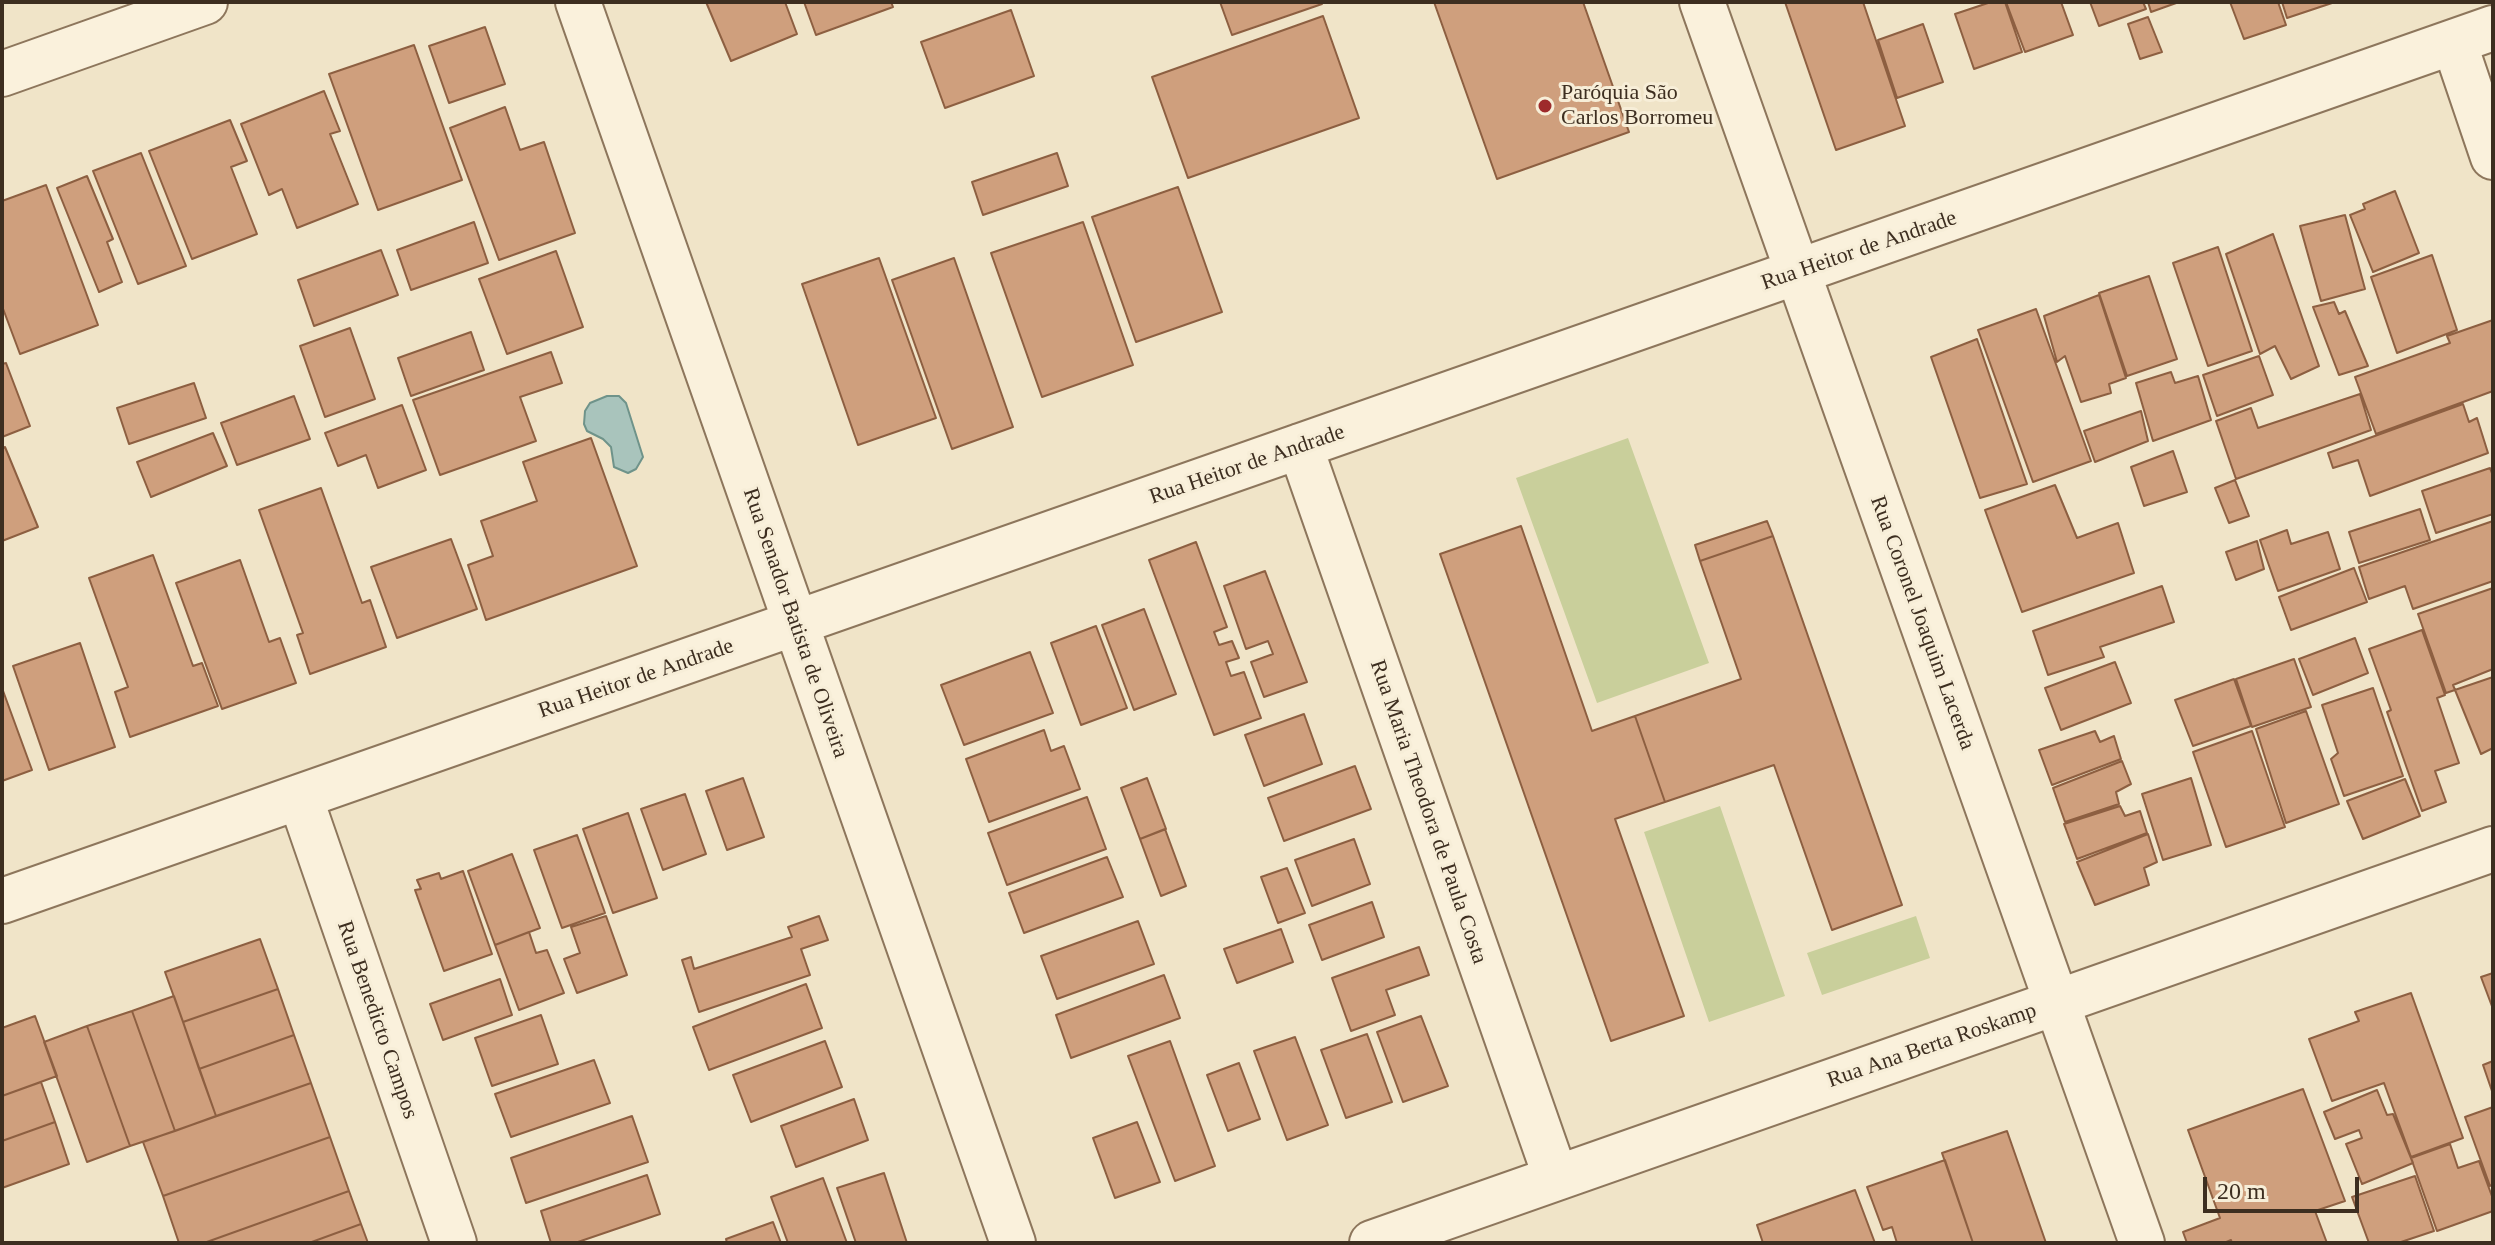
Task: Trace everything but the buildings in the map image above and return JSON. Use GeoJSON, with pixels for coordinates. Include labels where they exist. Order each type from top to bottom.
{"type":"FeatureCollection","features":[{"type":"Feature","properties":{"kind":"street"},"geometry":{"type":"LineString","coordinates":[[2,74],[205,2]]}},
{"type":"Feature","properties":{"kind":"street","name":"Rua Senador Batista de Oliveira"},"geometry":{"type":"LineString","coordinates":[[578,2],[1013,1243]]}},
{"type":"Feature","properties":{"kind":"street","name":"Rua Coronel Joaquim Lacerda"},"geometry":{"type":"LineString","coordinates":[[1702,2],[2142,1243]]}},
{"type":"Feature","properties":{"kind":"street"},"geometry":{"type":"LineString","coordinates":[[2473,35],[2493,157]]}},
{"type":"Feature","properties":{"kind":"street","name":"Rua Heitor de Andrade"},"geometry":{"type":"LineString","coordinates":[[2,901],[2473,35]]}},
{"type":"Feature","properties":{"kind":"street","name":"Rua Maria Theodora de Paula Costa"},"geometry":{"type":"LineString","coordinates":[[1300,446],[1556,1178]]}},
{"type":"Feature","properties":{"kind":"street","name":"Rua Benedicto Campos"},"geometry":{"type":"LineString","coordinates":[[300,797],[454,1243]]}},
{"type":"Feature","properties":{"kind":"street","name":"Rua Ana Berta Roskamp"},"geometry":{"type":"LineString","coordinates":[[1372,1243],[2493,849]]}},
{"type":"Feature","properties":{"kind":"green space"},"geometry":{"type":"Polygon","coordinates":[[[1628,438],[1709,663],[1597,703],[1516,478],[1628,438]]]}},
{"type":"Feature","properties":{"kind":"green space"},"geometry":{"type":"Polygon","coordinates":[[[1720,806],[1785,996],[1709,1022],[1644,832],[1720,806]]]}},
{"type":"Feature","properties":{"kind":"green space"},"geometry":{"type":"Polygon","coordinates":[[[1916,916],[1930,958],[1822,995],[1807,953],[1916,916]]]}},
{"type":"Feature","properties":{"kind":"water"},"geometry":{"type":"Polygon","coordinates":[[[607,396],[619,396],[626,403],[643,457],[636,469],[628,473],[614,467],[611,447],[587,431],[584,424],[585,411],[590,403],[607,396]]]}},
{"type":"Feature","properties":{"kind":"place","name":"Paróquia São Carlos Borromeu"},"geometry":{"type":"Point","coordinates":[1545,106]}}]}
